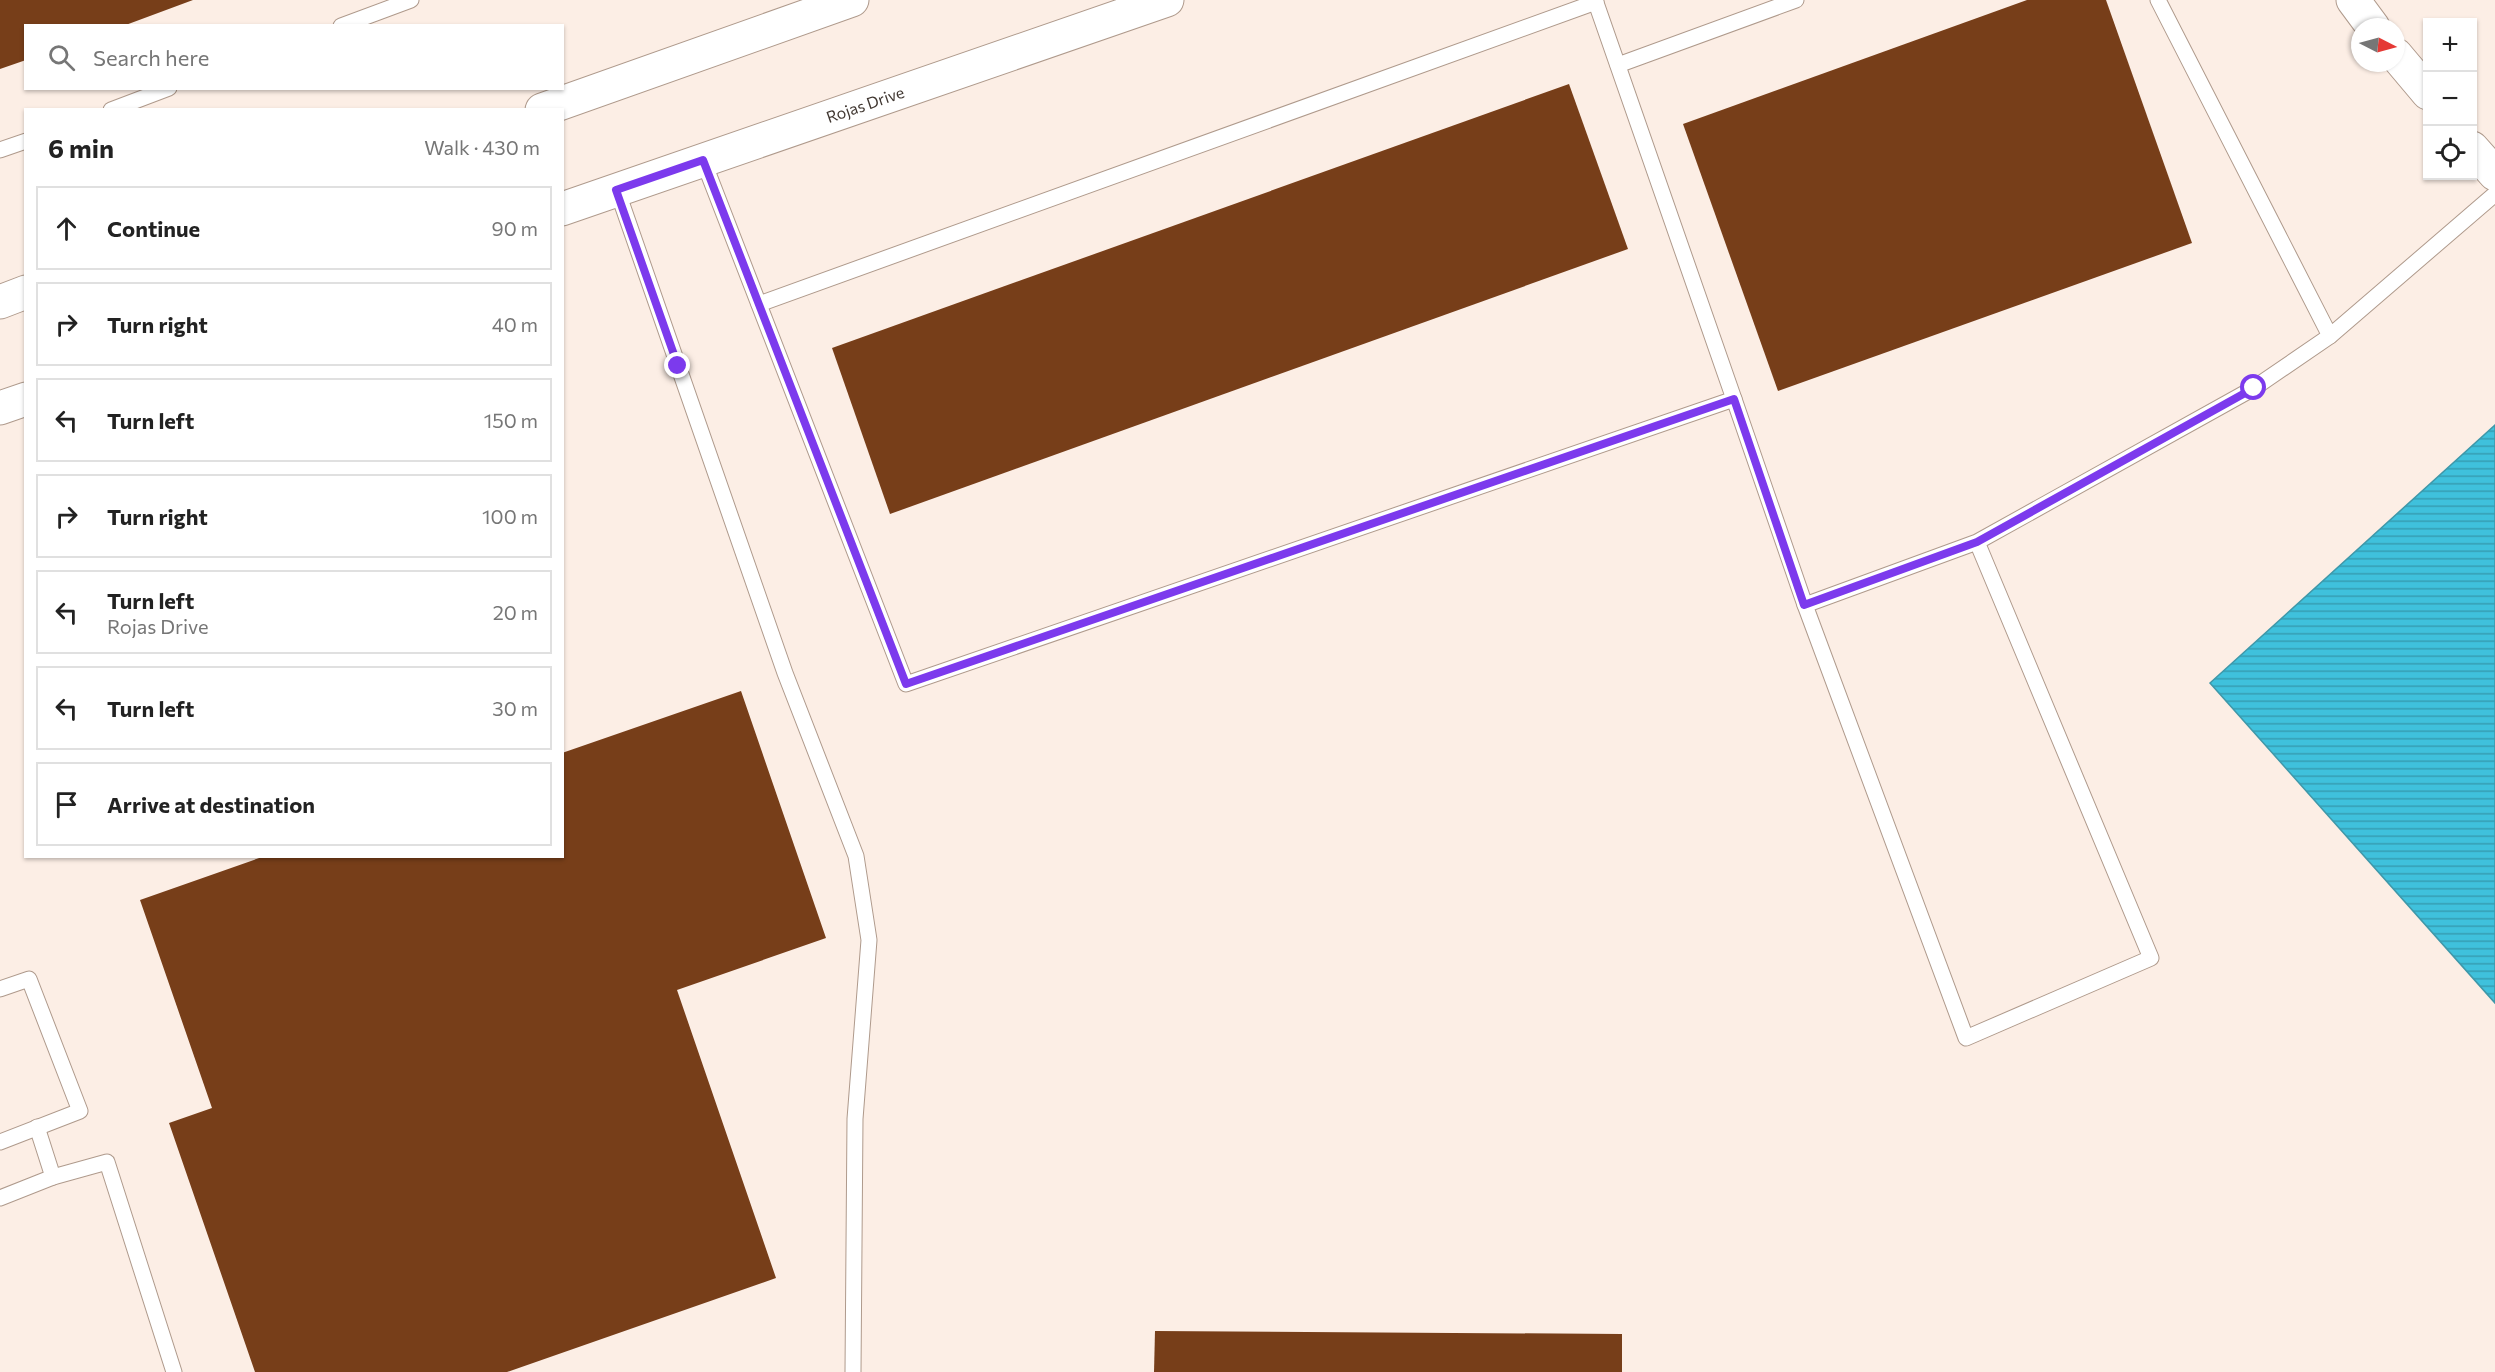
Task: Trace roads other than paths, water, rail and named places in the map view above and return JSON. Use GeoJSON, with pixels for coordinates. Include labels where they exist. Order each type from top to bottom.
{"type":"FeatureCollection","features":[{"type":"Feature","properties":{"kind":"main road"},"geometry":{"type":"LineString","coordinates":[[548,108],[852,0]]}},
{"type":"Feature","properties":{"kind":"main road","name":"Rojas Drive"},"geometry":{"type":"LineString","coordinates":[[564,208],[1167,0]]}},
{"type":"Feature","properties":{"kind":"main road"},"geometry":{"type":"LineString","coordinates":[[2353,0],[2366,18]]}},
{"type":"Feature","properties":{"kind":"main road"},"geometry":{"type":"LineString","coordinates":[[2405,66],[2423,88]]}},
{"type":"Feature","properties":{"kind":"main road"},"geometry":{"type":"LineString","coordinates":[[2477,154],[2495,174]]}},
{"type":"Feature","properties":{"kind":"main road"},"geometry":{"type":"LineString","coordinates":[[0,302],[24,293]]}},
{"type":"Feature","properties":{"kind":"main road"},"geometry":{"type":"LineString","coordinates":[[0,408],[24,400]]}},
{"type":"Feature","properties":{"kind":"lane"},"geometry":{"type":"LineString","coordinates":[[346,24],[411,0]]}},
{"type":"Feature","properties":{"kind":"lane"},"geometry":{"type":"LineString","coordinates":[[1618,65],[1796,0]]}},
{"type":"Feature","properties":{"kind":"lane"},"geometry":{"type":"LineString","coordinates":[[2158,0],[2330,336]]}},
{"type":"Feature","properties":{"kind":"lane"},"geometry":{"type":"LineString","coordinates":[[759,304],[1595,1],[1804,605],[1966,1038],[2151,958],[1977,542]]}},
{"type":"Feature","properties":{"kind":"lane"},"geometry":{"type":"LineString","coordinates":[[116,108],[164,90]]}},
{"type":"Feature","properties":{"kind":"lane"},"geometry":{"type":"LineString","coordinates":[[0,150],[24,142]]}},
{"type":"Feature","properties":{"kind":"lane"},"geometry":{"type":"LineString","coordinates":[[703,160],[906,684],[1734,399]]}},
{"type":"Feature","properties":{"kind":"lane"},"geometry":{"type":"LineString","coordinates":[[616,190],[785,673],[856,856],[869,940],[855,1119],[854,1372]]}},
{"type":"Feature","properties":{"kind":"lane"},"geometry":{"type":"LineString","coordinates":[[1804,605],[1977,542],[2254,388],[2330,336],[2495,194]]}},
{"type":"Feature","properties":{"kind":"lane"},"geometry":{"type":"LineString","coordinates":[[0,989],[29,979],[80,1111],[0,1142]]}},
{"type":"Feature","properties":{"kind":"lane"},"geometry":{"type":"LineString","coordinates":[[37,1127],[53,1177]]}},
{"type":"Feature","properties":{"kind":"lane"},"geometry":{"type":"LineString","coordinates":[[0,1198],[53,1177],[108,1162],[174,1372]]}},
{"type":"Feature","properties":{"kind":"water"},"geometry":{"type":"Polygon","coordinates":[[[2495,425],[2495,1003],[2210,683],[2495,425]]]}}]}
